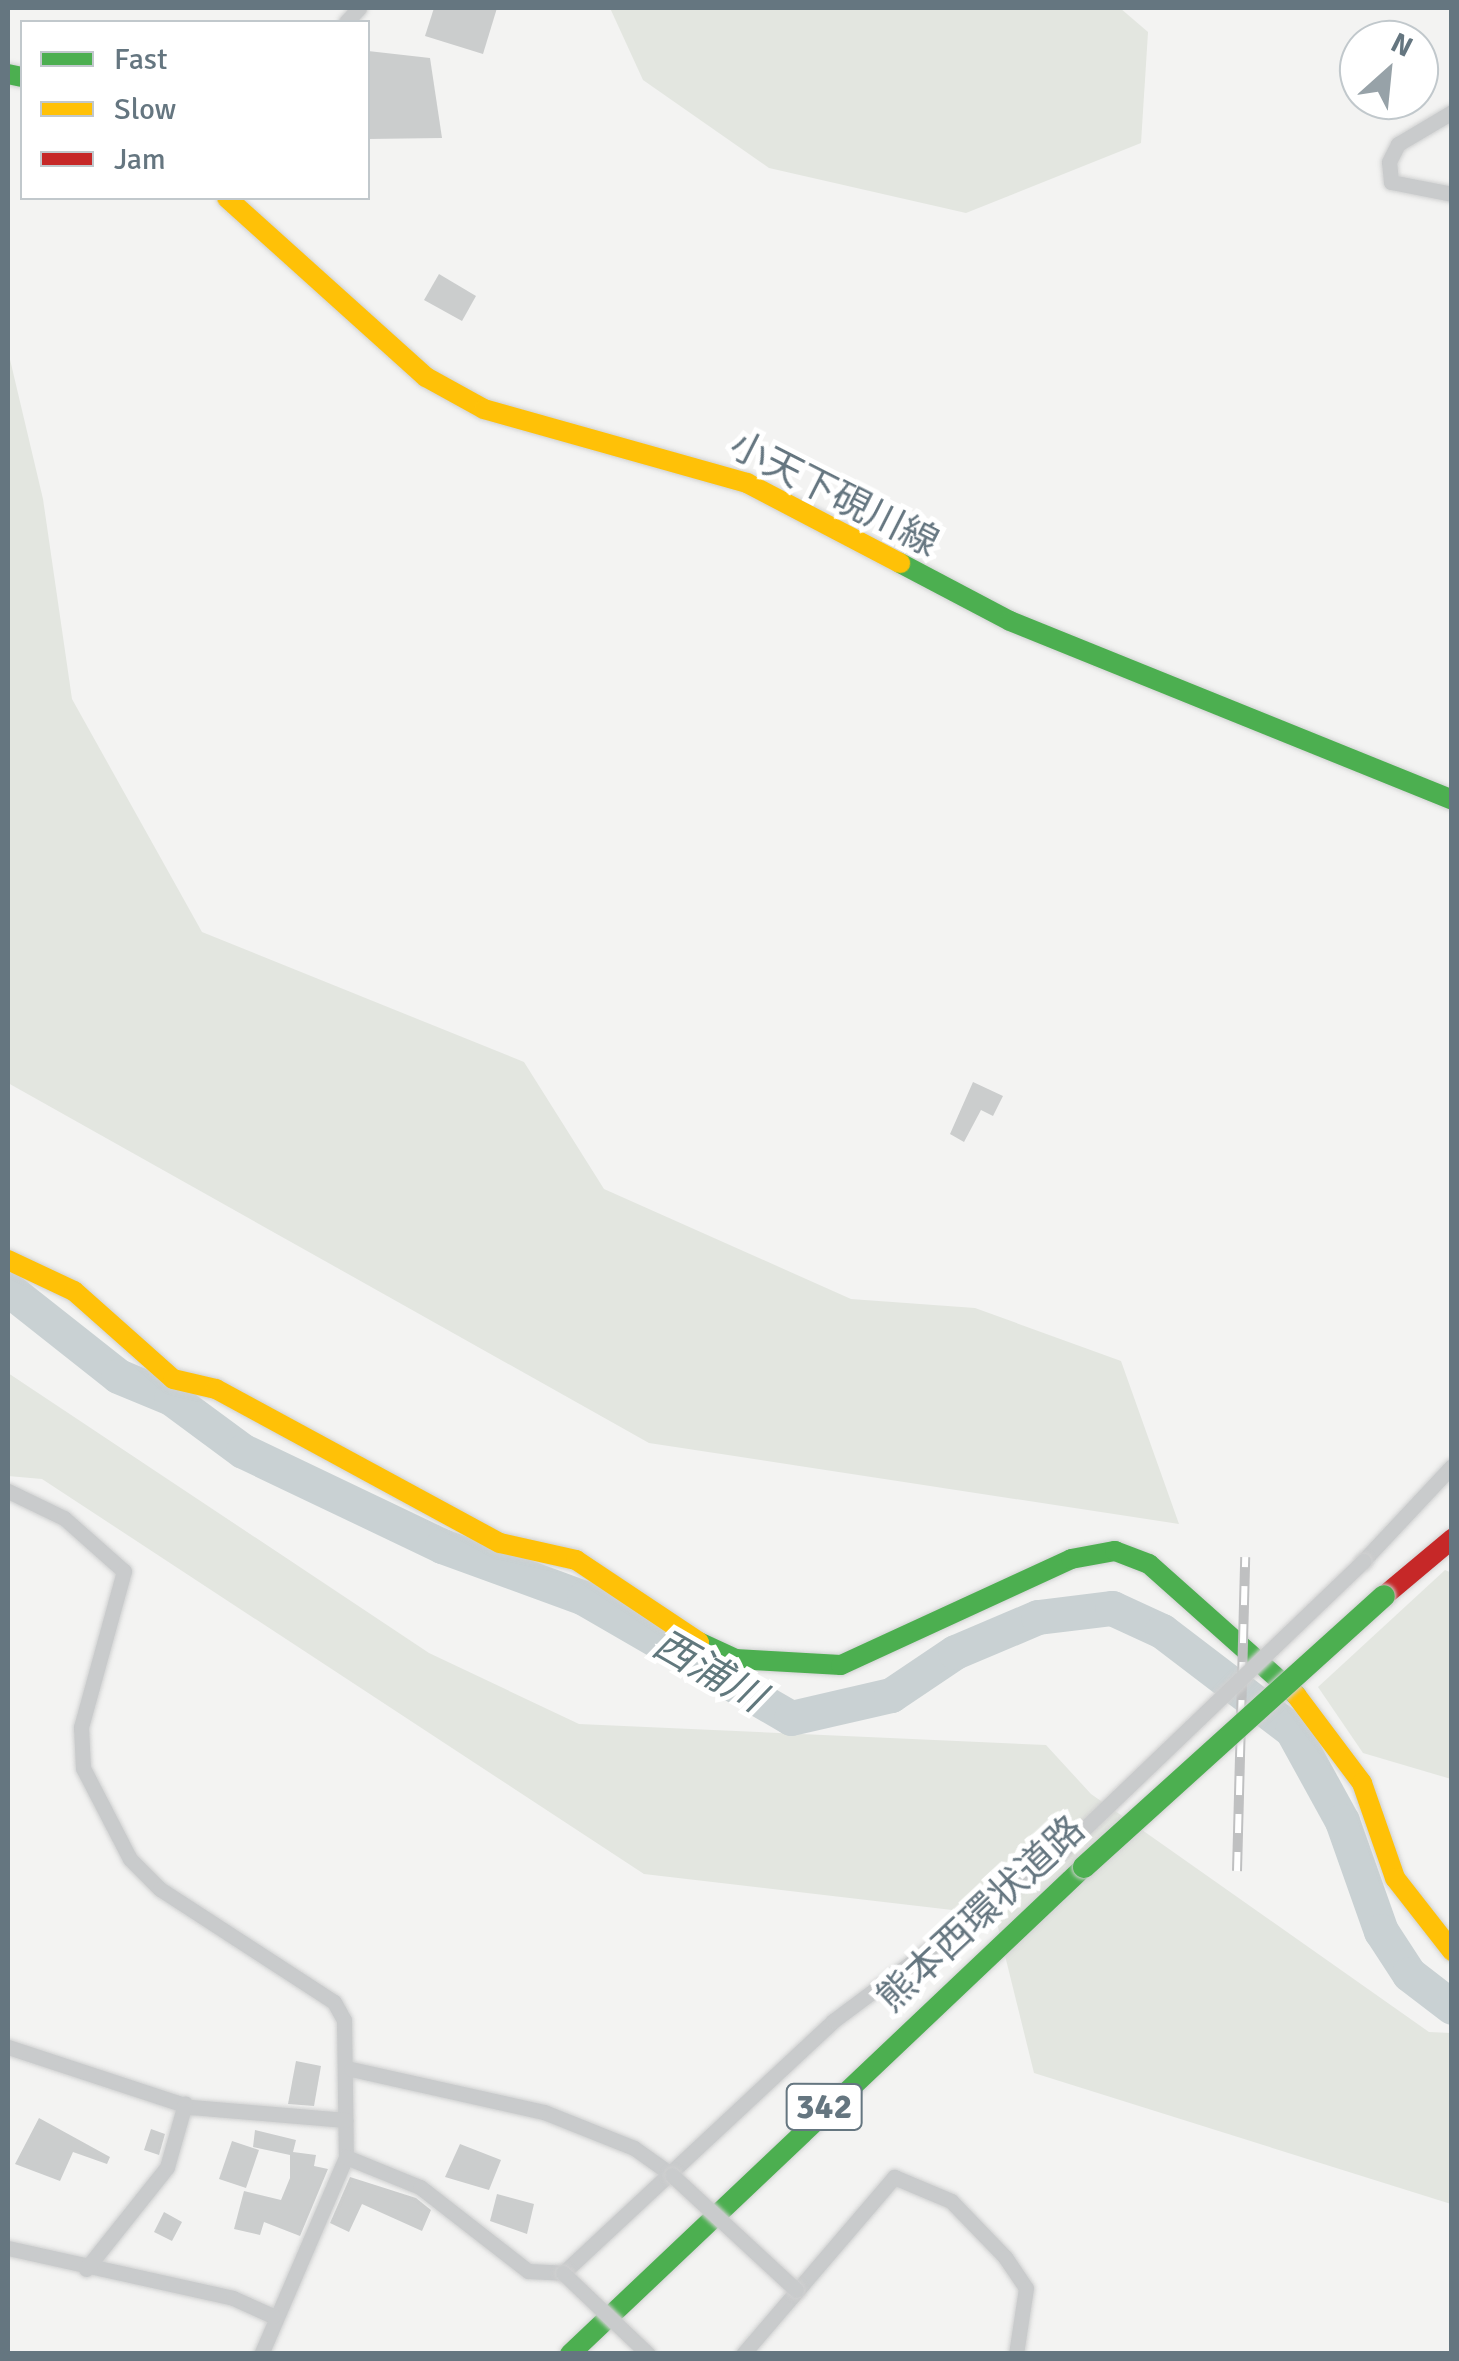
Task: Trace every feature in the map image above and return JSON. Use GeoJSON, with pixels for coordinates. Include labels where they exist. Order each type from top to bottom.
{"type":"FeatureCollection","features":[{"type":"Feature","properties":{"kind":"main road","name":"小天下硯川線"},"geometry":{"type":"LineString","coordinates":[[228,200],[426,377],[484,409],[747,484],[1010,622],[1452,800]]}},
{"type":"Feature","properties":{"kind":"main road"},"geometry":{"type":"LineString","coordinates":[[8,1260],[74,1291],[172,1379],[216,1388],[500,1543],[576,1560],[666,1627],[760,1665],[841,1665],[1070,1558],[1115,1551],[1149,1564],[1276,1668],[1362,1783],[1395,1878],[1452,1950]]}},
{"type":"Feature","properties":{"kind":"main road","name":"熊本西環状道路"},"geometry":{"type":"LineString","coordinates":[[570,2354],[1084,1867],[1452,1539]]}},
{"type":"Feature","properties":{"kind":"street"},"geometry":{"type":"LineString","coordinates":[[1452,112],[1398,144],[1390,162],[1391,182],[1452,194]]}},
{"type":"Feature","properties":{"kind":"street"},"geometry":{"type":"LineString","coordinates":[[563,2273],[672,2175],[833,2020],[1061,1852],[1362,1561],[1452,1466]]}},
{"type":"Feature","properties":{"kind":"street"},"geometry":{"type":"LineString","coordinates":[[8,1491],[64,1518],[124,1571],[81,1727],[82,1768],[130,1860],[334,2002],[352,2068],[345,2120],[346,2157],[273,2316],[261,2354]]}},
{"type":"Feature","properties":{"kind":"street"},"geometry":{"type":"LineString","coordinates":[[8,2047],[185,2104],[345,2120]]}},
{"type":"Feature","properties":{"kind":"street"},"geometry":{"type":"LineString","coordinates":[[352,2068],[544,2112],[634,2148],[672,2175],[796,2290]]}},
{"type":"Feature","properties":{"kind":"street"},"geometry":{"type":"LineString","coordinates":[[86,2269],[167,2166],[185,2104]]}},
{"type":"Feature","properties":{"kind":"street"},"geometry":{"type":"LineString","coordinates":[[346,2157],[420,2186],[528,2271],[563,2273],[648,2354]]}},
{"type":"Feature","properties":{"kind":"street"},"geometry":{"type":"LineString","coordinates":[[743,2354],[894,2177],[951,2201],[1005,2257],[1026,2288],[1016,2354]]}},
{"type":"Feature","properties":{"kind":"street"},"geometry":{"type":"LineString","coordinates":[[8,2248],[86,2269],[234,2298],[273,2316]]}},
{"type":"Feature","properties":{"kind":"shaded area"},"geometry":{"type":"Polygon","coordinates":[[[610,8],[1120,8],[1148,32],[1141,143],[966,213],[769,168],[643,80],[610,8]]]}},
{"type":"Feature","properties":{"kind":"shaded area"},"geometry":{"type":"Polygon","coordinates":[[[8,351],[43,499],[72,699],[202,932],[524,1062],[604,1189],[851,1299],[975,1308],[1121,1361],[1179,1524],[649,1443],[8,1083],[8,351]]]}},
{"type":"Feature","properties":{"kind":"shaded area"},"geometry":{"type":"Polygon","coordinates":[[[8,1373],[429,1653],[579,1724],[1046,1745],[1091,1794],[1429,2032],[1451,2033],[1451,2204],[1034,2073],[995,1915],[644,1874],[42,1479],[8,1476],[8,1373]]]}},
{"type":"Feature","properties":{"kind":"shaded area"},"geometry":{"type":"Polygon","coordinates":[[[1445,1570],[1452,1573],[1451,1779],[1363,1753],[1318,1687],[1445,1570]]]}},
{"type":"Feature","properties":{"kind":"building"},"geometry":{"type":"Polygon","coordinates":[[[434,8],[497,8],[483,54],[425,36],[434,8]]]}},
{"type":"Feature","properties":{"kind":"building"},"geometry":{"type":"Polygon","coordinates":[[[370,51],[430,58],[442,138],[370,139],[370,51]]]}},
{"type":"Feature","properties":{"kind":"building"},"geometry":{"type":"Polygon","coordinates":[[[439,274],[476,296],[462,321],[424,300],[439,274]]]}},
{"type":"Feature","properties":{"kind":"building"},"geometry":{"type":"Polygon","coordinates":[[[973,1082],[1003,1096],[993,1116],[981,1110],[964,1142],[950,1134],[973,1082]]]}},
{"type":"Feature","properties":{"kind":"building"},"geometry":{"type":"Polygon","coordinates":[[[296,2061],[321,2066],[314,2106],[288,2104],[296,2061]]]}},
{"type":"Feature","properties":{"kind":"building"},"geometry":{"type":"Polygon","coordinates":[[[39,2118],[110,2157],[107,2164],[73,2152],[60,2181],[15,2164],[39,2118]]]}},
{"type":"Feature","properties":{"kind":"building"},"geometry":{"type":"Polygon","coordinates":[[[151,2129],[165,2134],[159,2155],[144,2150],[151,2129]]]}},
{"type":"Feature","properties":{"kind":"building"},"geometry":{"type":"Polygon","coordinates":[[[255,2130],[296,2140],[293,2152],[316,2155],[314,2166],[328,2169],[300,2236],[264,2222],[260,2235],[234,2229],[244,2191],[281,2200],[290,2178],[290,2155],[253,2147],[255,2130]]]}},
{"type":"Feature","properties":{"kind":"building"},"geometry":{"type":"Polygon","coordinates":[[[232,2141],[259,2150],[246,2188],[219,2179],[232,2141]]]}},
{"type":"Feature","properties":{"kind":"building"},"geometry":{"type":"Polygon","coordinates":[[[460,2144],[501,2160],[489,2190],[445,2177],[460,2144]]]}},
{"type":"Feature","properties":{"kind":"building"},"geometry":{"type":"Polygon","coordinates":[[[350,2177],[416,2198],[431,2210],[422,2231],[362,2204],[349,2232],[330,2223],[350,2177]]]}},
{"type":"Feature","properties":{"kind":"building"},"geometry":{"type":"Polygon","coordinates":[[[497,2194],[534,2204],[527,2234],[490,2221],[497,2194]]]}},
{"type":"Feature","properties":{"kind":"building"},"geometry":{"type":"Polygon","coordinates":[[[164,2212],[182,2222],[172,2241],[154,2232],[164,2212]]]}},
{"type":"Feature","properties":{"kind":"waterway","name":"西浦川"},"geometry":{"type":"LineString","coordinates":[[8,1289],[118,1376],[171,1398],[243,1451],[442,1546],[584,1598],[791,1718],[891,1695],[955,1652],[1038,1617],[1112,1608],[1162,1631],[1292,1730],[1342,1821],[1381,1931],[1409,1974],[1452,2007]]}},
{"type":"Feature","properties":{"kind":"railway"},"geometry":{"type":"LineString","coordinates":[[1237,1871],[1245,1557]]}},
{"type":"Feature","properties":{"kind":"traffic: fast"},"geometry":{"type":"LineString","coordinates":[[8,74],[20,77]]}},
{"type":"Feature","properties":{"kind":"traffic: fast"},"geometry":{"type":"LineString","coordinates":[[900,563],[1010,621],[1452,800]]}},
{"type":"Feature","properties":{"kind":"traffic: fast"},"geometry":{"type":"LineString","coordinates":[[699,1642],[735,1659],[841,1665],[1071,1559],[1115,1551],[1149,1564],[1296,1695]]}},
{"type":"Feature","properties":{"kind":"traffic: fast"},"geometry":{"type":"LineString","coordinates":[[1084,1867],[1384,1596]]}},
{"type":"Feature","properties":{"kind":"traffic: fast"},"geometry":{"type":"LineString","coordinates":[[570,2354],[1084,1867]]}},
{"type":"Feature","properties":{"kind":"traffic: slow"},"geometry":{"type":"LineString","coordinates":[[229,200],[426,377],[484,409],[747,483],[900,563]]}},
{"type":"Feature","properties":{"kind":"traffic: slow"},"geometry":{"type":"LineString","coordinates":[[8,1260],[74,1291],[173,1379],[216,1389],[500,1543],[576,1560],[699,1642]]}},
{"type":"Feature","properties":{"kind":"traffic: slow"},"geometry":{"type":"LineString","coordinates":[[1296,1695],[1362,1783],[1395,1878],[1452,1951]]}},
{"type":"Feature","properties":{"kind":"traffic: jam"},"geometry":{"type":"LineString","coordinates":[[1384,1596],[1452,1539]]}}]}
